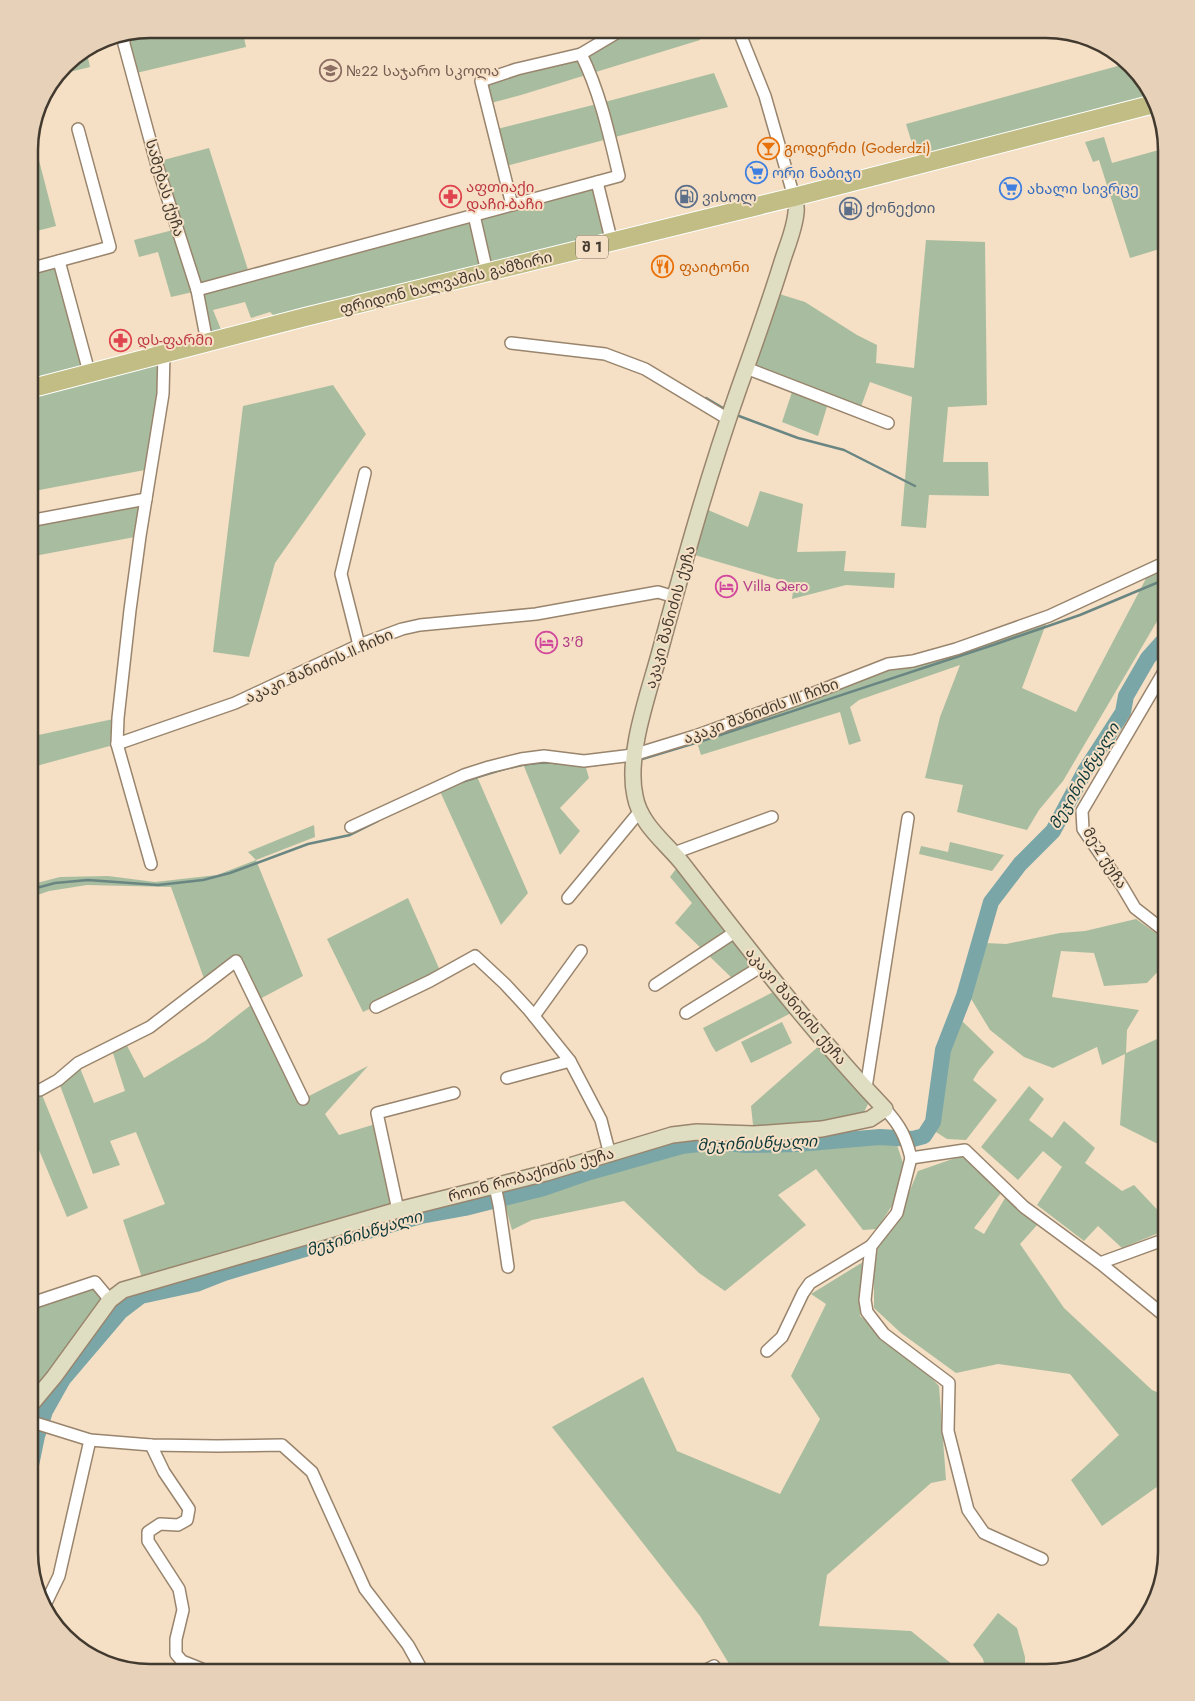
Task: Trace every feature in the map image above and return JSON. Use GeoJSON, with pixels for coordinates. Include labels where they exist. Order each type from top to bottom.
{"type":"FeatureCollection","features":[{"type":"Feature","properties":{"kind":"main road","name":"ფრიდონ ხალვაშის გამზირი"},"geometry":{"type":"LineString","coordinates":[[38,386],[486,272],[794,197],[1148,106]]}},
{"type":"Feature","properties":{"kind":"street"},"geometry":{"type":"LineString","coordinates":[[512,205],[481,81],[517,69],[581,54],[608,38]]}},
{"type":"Feature","properties":{"kind":"street","name":"აკაკი შანიძის ქუჩა"},"geometry":{"type":"LineString","coordinates":[[742,38],[765,96],[794,197],[796,211],[773,292],[728,419],[675,597],[633,755],[635,797],[640,811],[652,831],[674,853],[762,966],[886,1109],[904,1134],[910,1156]]}},
{"type":"Feature","properties":{"kind":"street","name":"სამებას ქუჩა"},"geometry":{"type":"LineString","coordinates":[[124,41],[154,153],[197,290],[207,342]]}},
{"type":"Feature","properties":{"kind":"street"},"geometry":{"type":"LineString","coordinates":[[197,290],[619,176],[601,103],[591,73],[581,54]]}},
{"type":"Feature","properties":{"kind":"street"},"geometry":{"type":"LineString","coordinates":[[38,267],[110,247],[78,129]]}},
{"type":"Feature","properties":{"kind":"street"},"geometry":{"type":"LineString","coordinates":[[597,182],[612,242]]}},
{"type":"Feature","properties":{"kind":"street"},"geometry":{"type":"LineString","coordinates":[[474,215],[486,272]]}},
{"type":"Feature","properties":{"kind":"street"},"geometry":{"type":"LineString","coordinates":[[59,261],[89,372]]}},
{"type":"Feature","properties":{"kind":"street"},"geometry":{"type":"LineString","coordinates":[[511,342],[605,354],[645,369],[728,419]]}},
{"type":"Feature","properties":{"kind":"street"},"geometry":{"type":"LineString","coordinates":[[151,864],[118,744],[118,718],[130,610],[163,394],[164,353]]}},
{"type":"Feature","properties":{"kind":"street"},"geometry":{"type":"LineString","coordinates":[[746,368],[888,423]]}},
{"type":"Feature","properties":{"kind":"street"},"geometry":{"type":"LineString","coordinates":[[359,644],[341,574],[365,472]]}},
{"type":"Feature","properties":{"kind":"street"},"geometry":{"type":"LineString","coordinates":[[38,519],[146,499]]}},
{"type":"Feature","properties":{"kind":"street","name":"აკაკი შანიძის III ჩიხი"},"geometry":{"type":"LineString","coordinates":[[351,827],[464,775],[521,759],[544,756],[584,761],[633,755],[751,716],[888,664],[912,661],[956,649],[1040,619],[1158,566]]}},
{"type":"Feature","properties":{"kind":"street","name":"აკაკი შანიძის II ჩიხი"},"geometry":{"type":"LineString","coordinates":[[118,744],[235,703],[359,644],[420,624],[536,614],[658,592],[675,597]]}},
{"type":"Feature","properties":{"kind":"street","name":"მე-2 ქუჩა"},"geometry":{"type":"LineString","coordinates":[[1158,682],[1082,811],[1083,829],[1135,908],[1158,926]]}},
{"type":"Feature","properties":{"kind":"street"},"geometry":{"type":"LineString","coordinates":[[568,898],[640,811]]}},
{"type":"Feature","properties":{"kind":"street"},"geometry":{"type":"LineString","coordinates":[[674,853],[772,817]]}},
{"type":"Feature","properties":{"kind":"street"},"geometry":{"type":"LineString","coordinates":[[866,1088],[908,818]]}},
{"type":"Feature","properties":{"kind":"street"},"geometry":{"type":"LineString","coordinates":[[655,984],[735,932]]}},
{"type":"Feature","properties":{"kind":"street"},"geometry":{"type":"LineString","coordinates":[[534,1016],[582,951]]}},
{"type":"Feature","properties":{"kind":"street"},"geometry":{"type":"LineString","coordinates":[[376,1007],[430,981],[475,956],[505,984],[534,1016],[570,1061],[601,1120],[610,1155]]}},
{"type":"Feature","properties":{"kind":"street"},"geometry":{"type":"LineString","coordinates":[[38,1090],[52,1083],[78,1063],[150,1027],[236,961],[304,1099]]}},
{"type":"Feature","properties":{"kind":"street"},"geometry":{"type":"LineString","coordinates":[[686,1013],[762,966]]}},
{"type":"Feature","properties":{"kind":"street"},"geometry":{"type":"LineString","coordinates":[[507,1078],[570,1061]]}},
{"type":"Feature","properties":{"kind":"street"},"geometry":{"type":"LineString","coordinates":[[398,1210],[377,1113],[454,1093]]}},
{"type":"Feature","properties":{"kind":"street","name":"როინ რობაქიძის ქუჩა"},"geometry":{"type":"LineString","coordinates":[[38,1396],[110,1300],[123,1290],[398,1210],[495,1189],[672,1135],[697,1132],[754,1134],[822,1129],[870,1119],[886,1109]]}},
{"type":"Feature","properties":{"kind":"street"},"geometry":{"type":"LineString","coordinates":[[766,1351],[782,1337],[803,1293],[810,1283],[871,1246],[897,1213],[910,1156],[965,1150],[1024,1208],[1100,1263],[1158,1310]]}},
{"type":"Feature","properties":{"kind":"street"},"geometry":{"type":"LineString","coordinates":[[495,1189],[508,1266]]}},
{"type":"Feature","properties":{"kind":"street"},"geometry":{"type":"LineString","coordinates":[[1100,1263],[1158,1242]]}},
{"type":"Feature","properties":{"kind":"street"},"geometry":{"type":"LineString","coordinates":[[871,1246],[866,1300],[867,1312],[884,1334],[949,1384],[948,1431],[968,1510],[984,1533],[1042,1559]]}},
{"type":"Feature","properties":{"kind":"street"},"geometry":{"type":"LineString","coordinates":[[38,1301],[95,1282],[110,1300]]}},
{"type":"Feature","properties":{"kind":"street"},"geometry":{"type":"LineString","coordinates":[[38,1424],[90,1440],[217,1446],[282,1445],[312,1472],[365,1589],[408,1645],[418,1663]]}},
{"type":"Feature","properties":{"kind":"street"},"geometry":{"type":"LineString","coordinates":[[48,1598],[58,1576],[90,1440]]}},
{"type":"Feature","properties":{"kind":"street"},"geometry":{"type":"LineString","coordinates":[[151,1444],[164,1472],[188,1509],[187,1520],[178,1525],[160,1524],[148,1532],[148,1542],[179,1589],[183,1610],[176,1639],[176,1654],[189,1663]]}},
{"type":"Feature","properties":{"kind":"green space"},"geometry":{"type":"Polygon","coordinates":[[[142,38],[244,38],[246,47],[132,74],[125,40],[142,38]]]}},
{"type":"Feature","properties":{"kind":"green space"},"geometry":{"type":"Polygon","coordinates":[[[608,38],[700,38],[700,40],[487,104],[481,81],[581,54],[608,38]]]}},
{"type":"Feature","properties":{"kind":"green space"},"geometry":{"type":"Polygon","coordinates":[[[88,56],[90,67],[68,72],[88,56]]]}},
{"type":"Feature","properties":{"kind":"green space"},"geometry":{"type":"Polygon","coordinates":[[[1120,66],[1134,81],[1145,100],[916,156],[906,124],[1120,66]]]}},
{"type":"Feature","properties":{"kind":"green space"},"geometry":{"type":"Polygon","coordinates":[[[714,73],[728,107],[502,167],[493,130],[714,73]]]}},
{"type":"Feature","properties":{"kind":"green space"},"geometry":{"type":"Polygon","coordinates":[[[1104,137],[1112,163],[1158,150],[1158,249],[1130,258],[1099,160],[1093,162],[1085,142],[1104,137]]]}},
{"type":"Feature","properties":{"kind":"green space"},"geometry":{"type":"Polygon","coordinates":[[[209,148],[250,276],[597,182],[610,235],[276,318],[270,312],[251,318],[245,302],[213,310],[222,332],[206,337],[197,291],[171,297],[158,252],[139,257],[134,240],[177,229],[156,162],[209,148]]]}},
{"type":"Feature","properties":{"kind":"green space"},"geometry":{"type":"Polygon","coordinates":[[[38,156],[56,226],[38,231],[38,156]]]}},
{"type":"Feature","properties":{"kind":"green space"},"geometry":{"type":"Polygon","coordinates":[[[926,240],[985,242],[987,405],[948,407],[943,462],[988,462],[989,496],[929,495],[926,528],[901,526],[912,397],[870,382],[859,412],[829,400],[818,436],[782,422],[794,386],[746,368],[773,292],[805,302],[857,335],[877,345],[876,363],[914,368],[926,240]]]}},
{"type":"Feature","properties":{"kind":"green space"},"geometry":{"type":"Polygon","coordinates":[[[59,261],[87,367],[38,381],[38,267],[59,261]]]}},
{"type":"Feature","properties":{"kind":"green space"},"geometry":{"type":"Polygon","coordinates":[[[153,363],[163,372],[150,469],[38,490],[38,395],[153,363]]]}},
{"type":"Feature","properties":{"kind":"green space"},"geometry":{"type":"Polygon","coordinates":[[[333,385],[366,434],[275,563],[249,657],[213,652],[243,406],[333,385]]]}},
{"type":"Feature","properties":{"kind":"green space"},"geometry":{"type":"Polygon","coordinates":[[[760,491],[803,504],[797,552],[846,551],[844,571],[895,573],[894,588],[846,585],[792,599],[794,584],[688,553],[701,507],[748,527],[760,491]]]}},
{"type":"Feature","properties":{"kind":"green space"},"geometry":{"type":"Polygon","coordinates":[[[146,499],[140,536],[38,555],[38,519],[146,499]]]}},
{"type":"Feature","properties":{"kind":"green space"},"geometry":{"type":"Polygon","coordinates":[[[1158,566],[1158,620],[1063,781],[1039,810],[1027,830],[957,812],[963,785],[925,778],[940,717],[960,665],[859,700],[850,707],[861,741],[849,745],[840,712],[701,755],[695,736],[801,698],[1049,616],[1022,688],[1076,712],[1151,569],[1158,566]]]}},
{"type":"Feature","properties":{"kind":"green space"},"geometry":{"type":"Polygon","coordinates":[[[118,718],[117,744],[38,766],[38,735],[118,718]]]}},
{"type":"Feature","properties":{"kind":"green space"},"geometry":{"type":"Polygon","coordinates":[[[521,759],[584,761],[589,778],[560,808],[580,831],[560,855],[521,759]]]}},
{"type":"Feature","properties":{"kind":"green space"},"geometry":{"type":"Polygon","coordinates":[[[475,772],[528,893],[501,925],[438,787],[475,772]]]}},
{"type":"Feature","properties":{"kind":"green space"},"geometry":{"type":"Polygon","coordinates":[[[314,825],[315,837],[256,860],[248,852],[314,825]]]}},
{"type":"Feature","properties":{"kind":"green space"},"geometry":{"type":"Polygon","coordinates":[[[950,842],[1004,855],[992,871],[919,854],[921,846],[948,852],[950,842]]]}},
{"type":"Feature","properties":{"kind":"green space"},"geometry":{"type":"Polygon","coordinates":[[[256,860],[303,976],[256,1001],[236,961],[206,984],[171,887],[87,885],[49,891],[38,895],[38,883],[60,877],[108,876],[155,882],[217,875],[256,860]]]}},
{"type":"Feature","properties":{"kind":"green space"},"geometry":{"type":"Polygon","coordinates":[[[681,862],[762,966],[736,982],[675,923],[692,903],[670,877],[681,862]]]}},
{"type":"Feature","properties":{"kind":"green space"},"geometry":{"type":"Polygon","coordinates":[[[408,898],[442,975],[363,1012],[327,939],[408,898]]]}},
{"type":"Feature","properties":{"kind":"green space"},"geometry":{"type":"Polygon","coordinates":[[[1136,919],[1158,935],[1158,971],[1147,983],[1104,986],[1094,953],[1061,951],[1052,997],[1139,1010],[1127,1030],[1126,1053],[1158,1039],[1158,1144],[1120,1125],[1125,1054],[1102,1065],[1097,1047],[1053,1068],[1024,1057],[990,1030],[970,997],[985,943],[1006,944],[1060,933],[1085,931],[1136,919]]]}},
{"type":"Feature","properties":{"kind":"green space"},"geometry":{"type":"Polygon","coordinates":[[[781,988],[866,1088],[868,1104],[862,1116],[754,1134],[751,1106],[820,1045],[793,1012],[716,1052],[703,1028],[781,988]]]}},
{"type":"Feature","properties":{"kind":"green space"},"geometry":{"type":"Polygon","coordinates":[[[256,1001],[303,1099],[368,1066],[325,1114],[339,1135],[379,1123],[398,1210],[144,1284],[123,1220],[165,1204],[136,1132],[110,1141],[120,1165],[93,1174],[58,1080],[78,1063],[94,1103],[125,1091],[111,1047],[124,1040],[144,1078],[205,1041],[256,1001]]]}},
{"type":"Feature","properties":{"kind":"green space"},"geometry":{"type":"Polygon","coordinates":[[[962,1021],[994,1052],[973,1080],[997,1100],[966,1140],[947,1139],[931,1129],[938,1105],[944,1057],[962,1021]]]}},
{"type":"Feature","properties":{"kind":"green space"},"geometry":{"type":"Polygon","coordinates":[[[782,1022],[792,1043],[751,1063],[741,1042],[782,1022]]]}},
{"type":"Feature","properties":{"kind":"green space"},"geometry":{"type":"Polygon","coordinates":[[[1029,1086],[1044,1099],[1029,1120],[1052,1138],[1064,1121],[1095,1148],[1085,1163],[1122,1191],[1134,1185],[1158,1210],[1158,1233],[1122,1248],[1098,1226],[1084,1241],[1037,1205],[1062,1167],[1043,1151],[1018,1180],[981,1147],[1029,1086]]]}},
{"type":"Feature","properties":{"kind":"green space"},"geometry":{"type":"Polygon","coordinates":[[[38,1090],[40,1090],[88,1208],[67,1217],[38,1148],[38,1090]]]}},
{"type":"Feature","properties":{"kind":"green space"},"geometry":{"type":"Polygon","coordinates":[[[896,1142],[903,1163],[893,1204],[877,1229],[863,1230],[816,1169],[778,1195],[806,1225],[725,1291],[699,1273],[624,1201],[532,1220],[512,1230],[504,1201],[661,1156],[725,1148],[896,1142]]]}},
{"type":"Feature","properties":{"kind":"green space"},"geometry":{"type":"Polygon","coordinates":[[[964,1155],[1001,1193],[974,1228],[984,1234],[1005,1198],[1038,1224],[1020,1244],[1064,1308],[1152,1390],[1158,1393],[1158,1486],[1102,1526],[1071,1480],[1119,1435],[1070,1374],[998,1364],[956,1373],[901,1333],[874,1308],[874,1272],[878,1247],[900,1214],[918,1171],[964,1155]]]}},
{"type":"Feature","properties":{"kind":"green space"},"geometry":{"type":"Polygon","coordinates":[[[863,1262],[860,1316],[924,1370],[939,1386],[946,1480],[931,1483],[827,1575],[819,1626],[911,1631],[952,1664],[729,1664],[700,1616],[552,1427],[643,1377],[677,1451],[780,1494],[820,1419],[791,1376],[826,1304],[811,1294],[863,1262]]]}},
{"type":"Feature","properties":{"kind":"green space"},"geometry":{"type":"Polygon","coordinates":[[[95,1282],[110,1300],[38,1395],[38,1301],[95,1282]]]}},
{"type":"Feature","properties":{"kind":"green space"},"geometry":{"type":"Polygon","coordinates":[[[998,1613],[1017,1628],[1025,1657],[1025,1664],[984,1664],[983,1659],[973,1645],[998,1613]]]}},
{"type":"Feature","properties":{"kind":"waterway"},"geometry":{"type":"LineString","coordinates":[[706,398],[723,408]]}},
{"type":"Feature","properties":{"kind":"waterway"},"geometry":{"type":"LineString","coordinates":[[739,416],[798,438],[844,450],[915,486]]}},
{"type":"Feature","properties":{"kind":"waterway"},"geometry":{"type":"LineString","coordinates":[[639,760],[993,645],[1080,615],[1158,582]]}},
{"type":"Feature","properties":{"kind":"waterway","name":"მეჯინისწყალი"},"geometry":{"type":"LineString","coordinates":[[38,1433],[45,1411],[63,1379],[120,1312],[141,1296],[196,1284],[224,1273],[421,1216],[465,1208],[544,1188],[590,1172],[682,1146],[716,1142],[746,1145],[797,1144],[880,1137],[913,1139],[924,1136],[933,1122],[943,1050],[964,996],[991,902],[1020,864],[1053,831],[1085,771],[1123,712],[1126,696],[1148,658],[1158,647]]}},
{"type":"Feature","properties":{"kind":"waterway"},"geometry":{"type":"LineString","coordinates":[[587,766],[626,761]]}},
{"type":"Feature","properties":{"kind":"waterway"},"geometry":{"type":"LineString","coordinates":[[462,782],[521,765],[557,763]]}},
{"type":"Feature","properties":{"kind":"waterway"},"geometry":{"type":"LineString","coordinates":[[38,888],[55,883],[88,880],[158,885],[203,880],[230,873],[308,844],[350,835],[378,821]]}},
{"type":"Feature","properties":{"kind":"place","name":"№22 საჯარო სკოლა"},"geometry":{"type":"Point","coordinates":[330,71]}},
{"type":"Feature","properties":{"kind":"place","name":"გოდერძი (Goderdzi)"},"geometry":{"type":"Point","coordinates":[768,148]}},
{"type":"Feature","properties":{"kind":"place","name":"ორი ნაბიჯი"},"geometry":{"type":"Point","coordinates":[756,173]}},
{"type":"Feature","properties":{"kind":"place","name":"ახალი სივრცე"},"geometry":{"type":"Point","coordinates":[1011,189]}},
{"type":"Feature","properties":{"kind":"place","name":"აფთიაქი დაჩი-ბაჩი"},"geometry":{"type":"Point","coordinates":[450,196]}},
{"type":"Feature","properties":{"kind":"place","name":"ვისოლ"},"geometry":{"type":"Point","coordinates":[686,197]}},
{"type":"Feature","properties":{"kind":"place","name":"ქონექთი"},"geometry":{"type":"Point","coordinates":[850,208]}},
{"type":"Feature","properties":{"kind":"place","name":"ფაიტონი"},"geometry":{"type":"Point","coordinates":[663,267]}},
{"type":"Feature","properties":{"kind":"place","name":"დს-ფარმი"},"geometry":{"type":"Point","coordinates":[121,340]}},
{"type":"Feature","properties":{"kind":"place","name":"Villa Qero"},"geometry":{"type":"Point","coordinates":[727,586]}},
{"type":"Feature","properties":{"kind":"place","name":"3'მ"},"geometry":{"type":"Point","coordinates":[546,642]}}]}
